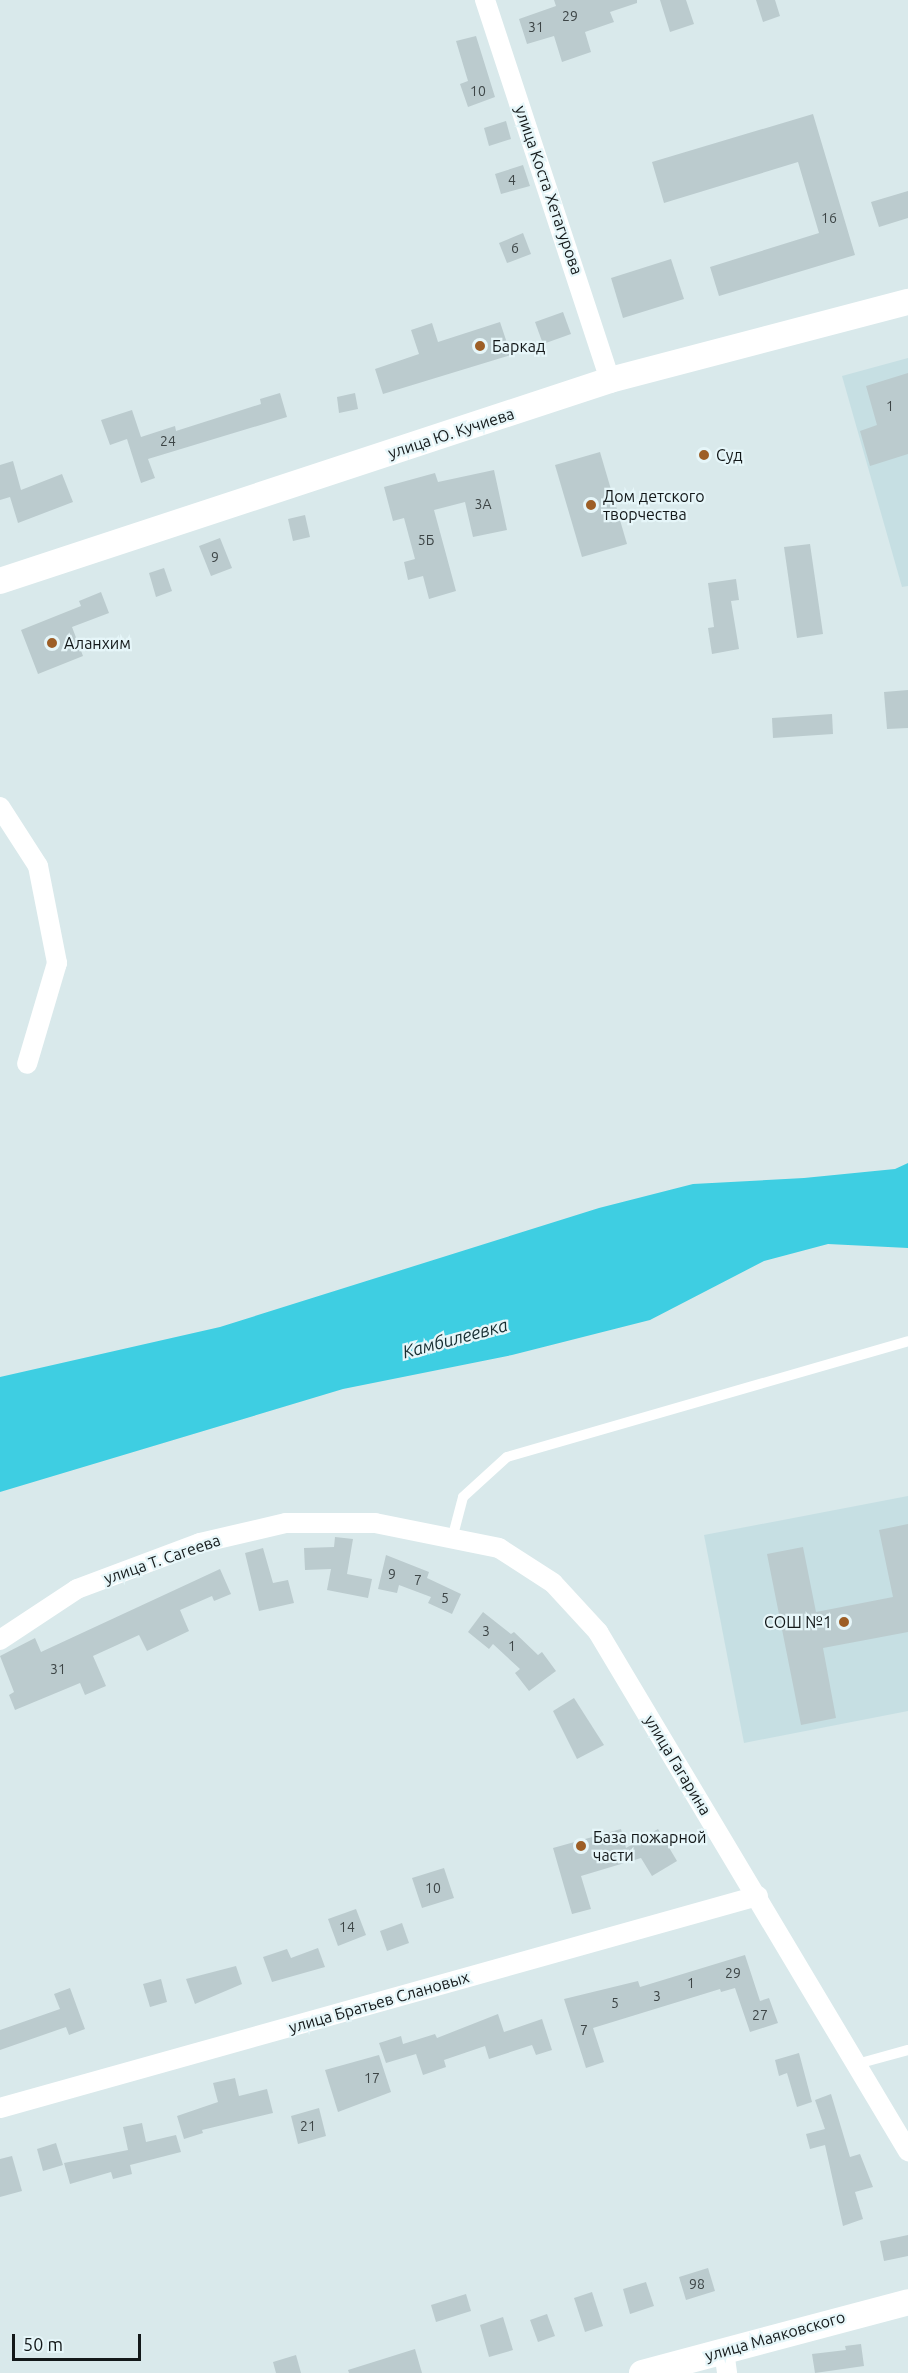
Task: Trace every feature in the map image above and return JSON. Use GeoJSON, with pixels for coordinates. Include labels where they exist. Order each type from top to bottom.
{"type":"FeatureCollection","features":[{"type":"Feature","properties":{"kind":"street","name":"улица Коста Хетагурова"},"geometry":{"type":"LineString","coordinates":[[488,1],[610,380]]}},
{"type":"Feature","properties":{"kind":"street","name":"улица Ю. Кучиева"},"geometry":{"type":"LineString","coordinates":[[0,581],[610,380],[908,302]]}},
{"type":"Feature","properties":{"kind":"street"},"geometry":{"type":"LineString","coordinates":[[0,807],[38,866],[57,963],[27,1064]]}},
{"type":"Feature","properties":{"kind":"street","name":"улица Т. Сагеева"},"geometry":{"type":"LineString","coordinates":[[0,1640],[77,1589],[200,1543],[286,1523],[375,1523]]}},
{"type":"Feature","properties":{"kind":"street","name":"улица Гагарина"},"geometry":{"type":"LineString","coordinates":[[375,1523],[499,1548],[553,1582],[598,1632],[758,1896],[908,2151]]}},
{"type":"Feature","properties":{"kind":"street","name":"улица Братьев Слановых"},"geometry":{"type":"LineString","coordinates":[[0,2108],[758,1896]]}},
{"type":"Feature","properties":{"kind":"street","name":"улица Маяковского"},"geometry":{"type":"LineString","coordinates":[[642,2373],[726,2362],[908,2302]]}},
{"type":"Feature","properties":{"kind":"lane"},"geometry":{"type":"LineString","coordinates":[[452,1539],[463,1497],[507,1457],[908,1341]]}},
{"type":"Feature","properties":{"kind":"lane"},"geometry":{"type":"LineString","coordinates":[[857,2064],[908,2050]]}},
{"type":"Feature","properties":{"kind":"shaded area"},"geometry":{"type":"Polygon","coordinates":[[[908,358],[908,586],[902,587],[842,376],[908,358]]]}},
{"type":"Feature","properties":{"kind":"shaded area"},"geometry":{"type":"Polygon","coordinates":[[[908,1496],[908,1711],[744,1743],[704,1535],[908,1496]]]}},
{"type":"Feature","properties":{"kind":"water","name":"Камбилеевка"},"geometry":{"type":"Polygon","coordinates":[[[908,1163],[908,1248],[828,1244],[764,1261],[650,1320],[512,1355],[343,1389],[0,1492],[0,1377],[220,1327],[599,1208],[693,1184],[804,1178],[895,1169],[908,1163]]]}},
{"type":"Feature","properties":{"kind":"building"},"geometry":{"type":"Polygon","coordinates":[[[554,0],[637,0],[637,3],[610,12],[614,22],[585,32],[591,52],[562,62],[554,36],[527,44],[519,19],[556,6],[554,0]]]}},
{"type":"Feature","properties":{"kind":"building"},"geometry":{"type":"Polygon","coordinates":[[[660,0],[686,0],[694,24],[670,32],[660,0]]]}},
{"type":"Feature","properties":{"kind":"building"},"geometry":{"type":"Polygon","coordinates":[[[756,0],[775,0],[780,16],[763,22],[756,0]]]}},
{"type":"Feature","properties":{"kind":"building"},"geometry":{"type":"Polygon","coordinates":[[[476,36],[495,97],[468,107],[460,84],[468,81],[456,41],[476,36]]]}},
{"type":"Feature","properties":{"kind":"building"},"geometry":{"type":"Polygon","coordinates":[[[813,114],[855,255],[719,296],[710,267],[819,233],[798,162],[664,203],[652,162],[813,114]]]}},
{"type":"Feature","properties":{"kind":"building"},"geometry":{"type":"Polygon","coordinates":[[[506,121],[511,139],[489,146],[484,128],[506,121]]]}},
{"type":"Feature","properties":{"kind":"building"},"geometry":{"type":"Polygon","coordinates":[[[523,165],[530,186],[501,194],[495,174],[523,165]]]}},
{"type":"Feature","properties":{"kind":"building"},"geometry":{"type":"Polygon","coordinates":[[[908,191],[908,218],[879,227],[871,202],[908,191]]]}},
{"type":"Feature","properties":{"kind":"building"},"geometry":{"type":"Polygon","coordinates":[[[523,233],[531,254],[507,263],[499,243],[523,233]]]}},
{"type":"Feature","properties":{"kind":"building"},"geometry":{"type":"Polygon","coordinates":[[[671,259],[684,299],[623,318],[611,278],[671,259]]]}},
{"type":"Feature","properties":{"kind":"building"},"geometry":{"type":"Polygon","coordinates":[[[563,312],[571,334],[543,344],[535,322],[563,312]]]}},
{"type":"Feature","properties":{"kind":"building"},"geometry":{"type":"Polygon","coordinates":[[[500,322],[511,355],[383,394],[375,369],[419,354],[411,330],[432,323],[438,342],[500,322]]]}},
{"type":"Feature","properties":{"kind":"building"},"geometry":{"type":"Polygon","coordinates":[[[908,373],[908,454],[870,466],[860,431],[877,425],[866,386],[908,373]]]}},
{"type":"Feature","properties":{"kind":"building"},"geometry":{"type":"Polygon","coordinates":[[[280,393],[287,417],[148,459],[155,478],[141,483],[127,439],[110,445],[101,420],[132,410],[141,437],[175,426],[176,431],[261,404],[260,399],[280,393]]]}},
{"type":"Feature","properties":{"kind":"building"},"geometry":{"type":"Polygon","coordinates":[[[355,393],[358,409],[339,413],[337,397],[355,393]]]}},
{"type":"Feature","properties":{"kind":"building","name":"Дом детского творчества"},"geometry":{"type":"Polygon","coordinates":[[[600,452],[627,544],[582,557],[555,465],[600,452]]]}},
{"type":"Feature","properties":{"kind":"building"},"geometry":{"type":"Polygon","coordinates":[[[13,461],[21,490],[62,474],[73,502],[18,523],[10,497],[0,500],[0,465],[13,461]]]}},
{"type":"Feature","properties":{"kind":"building"},"geometry":{"type":"Polygon","coordinates":[[[494,470],[507,530],[473,537],[465,502],[434,510],[456,591],[429,599],[423,576],[408,580],[404,562],[415,559],[404,518],[393,521],[384,487],[435,473],[438,482],[494,470]]]}},
{"type":"Feature","properties":{"kind":"building"},"geometry":{"type":"Polygon","coordinates":[[[305,515],[310,537],[293,541],[288,519],[305,515]]]}},
{"type":"Feature","properties":{"kind":"building"},"geometry":{"type":"Polygon","coordinates":[[[220,538],[232,568],[211,576],[199,546],[220,538]]]}},
{"type":"Feature","properties":{"kind":"building"},"geometry":{"type":"Polygon","coordinates":[[[810,544],[823,634],[797,638],[784,547],[810,544]]]}},
{"type":"Feature","properties":{"kind":"building"},"geometry":{"type":"Polygon","coordinates":[[[164,568],[172,591],[156,597],[149,573],[164,568]]]}},
{"type":"Feature","properties":{"kind":"building"},"geometry":{"type":"Polygon","coordinates":[[[736,579],[739,600],[731,601],[739,649],[712,654],[708,628],[714,627],[708,583],[736,579]]]}},
{"type":"Feature","properties":{"kind":"building","name":"Аланхим"},"geometry":{"type":"Polygon","coordinates":[[[101,592],[109,613],[72,627],[83,656],[38,674],[21,630],[81,606],[79,601],[101,592]]]}},
{"type":"Feature","properties":{"kind":"building"},"geometry":{"type":"Polygon","coordinates":[[[908,690],[908,728],[887,729],[884,692],[908,690]]]}},
{"type":"Feature","properties":{"kind":"building"},"geometry":{"type":"Polygon","coordinates":[[[832,714],[833,734],[773,738],[772,718],[832,714]]]}},
{"type":"Feature","properties":{"kind":"building","name":"СОШ №1"},"geometry":{"type":"Polygon","coordinates":[[[908,1524],[908,1632],[823,1648],[836,1718],[801,1725],[767,1554],[803,1547],[816,1612],[893,1597],[879,1530],[908,1524]]]}},
{"type":"Feature","properties":{"kind":"building"},"geometry":{"type":"Polygon","coordinates":[[[335,1537],[353,1539],[347,1574],[372,1579],[368,1598],[327,1590],[331,1569],[305,1570],[304,1548],[334,1547],[335,1537]]]}},
{"type":"Feature","properties":{"kind":"building"},"geometry":{"type":"Polygon","coordinates":[[[263,1548],[273,1583],[288,1580],[294,1603],[259,1611],[245,1553],[263,1548]]]}},
{"type":"Feature","properties":{"kind":"building"},"geometry":{"type":"Polygon","coordinates":[[[386,1555],[429,1572],[427,1578],[461,1594],[452,1614],[428,1603],[431,1597],[399,1585],[397,1593],[378,1589],[386,1555]]]}},
{"type":"Feature","properties":{"kind":"building"},"geometry":{"type":"Polygon","coordinates":[[[220,1569],[231,1594],[214,1601],[212,1596],[180,1610],[189,1631],[147,1651],[139,1635],[93,1656],[106,1686],[85,1695],[80,1683],[15,1710],[9,1695],[14,1692],[0,1656],[35,1638],[41,1652],[220,1569]]]}},
{"type":"Feature","properties":{"kind":"building"},"geometry":{"type":"Polygon","coordinates":[[[483,1612],[511,1634],[514,1632],[538,1655],[542,1652],[556,1671],[529,1691],[515,1673],[520,1669],[493,1644],[489,1649],[468,1632],[483,1612]]]}},
{"type":"Feature","properties":{"kind":"building"},"geometry":{"type":"Polygon","coordinates":[[[574,1698],[604,1745],[577,1759],[553,1711],[574,1698]]]}},
{"type":"Feature","properties":{"kind":"building"},"geometry":{"type":"Polygon","coordinates":[[[621,1829],[626,1848],[658,1829],[677,1861],[652,1876],[641,1858],[581,1876],[591,1909],[572,1914],[553,1848],[621,1829]]]}},
{"type":"Feature","properties":{"kind":"building"},"geometry":{"type":"Polygon","coordinates":[[[444,1868],[454,1898],[422,1908],[412,1878],[444,1868]]]}},
{"type":"Feature","properties":{"kind":"building"},"geometry":{"type":"Polygon","coordinates":[[[356,1909],[366,1935],[338,1946],[328,1919],[356,1909]]]}},
{"type":"Feature","properties":{"kind":"building"},"geometry":{"type":"Polygon","coordinates":[[[402,1923],[409,1943],[387,1951],[380,1931],[402,1923]]]}},
{"type":"Feature","properties":{"kind":"building"},"geometry":{"type":"Polygon","coordinates":[[[318,1948],[325,1967],[272,1982],[263,1957],[287,1949],[291,1958],[318,1948]]]}},
{"type":"Feature","properties":{"kind":"building"},"geometry":{"type":"Polygon","coordinates":[[[745,1955],[760,2001],[769,1998],[778,2023],[750,2032],[735,1988],[721,1992],[720,1989],[593,2028],[604,2062],[586,2068],[564,1999],[638,1981],[640,1987],[745,1955]]]}},
{"type":"Feature","properties":{"kind":"building"},"geometry":{"type":"Polygon","coordinates":[[[236,1966],[242,1984],[195,2004],[186,1979],[236,1966]]]}},
{"type":"Feature","properties":{"kind":"building"},"geometry":{"type":"Polygon","coordinates":[[[161,1979],[167,2002],[150,2007],[143,1984],[161,1979]]]}},
{"type":"Feature","properties":{"kind":"building"},"geometry":{"type":"Polygon","coordinates":[[[70,1988],[85,2029],[69,2035],[66,2027],[0,2050],[0,2030],[60,2009],[54,1994],[70,1988]]]}},
{"type":"Feature","properties":{"kind":"building"},"geometry":{"type":"Polygon","coordinates":[[[498,2014],[504,2032],[542,2019],[552,2050],[536,2055],[532,2045],[489,2059],[485,2046],[444,2060],[446,2067],[423,2075],[416,2054],[386,2063],[379,2043],[401,2036],[403,2044],[435,2034],[437,2038],[498,2014]]]}},
{"type":"Feature","properties":{"kind":"building"},"geometry":{"type":"Polygon","coordinates":[[[799,2053],[812,2102],[797,2107],[787,2073],[779,2076],[775,2060],[799,2053]]]}},
{"type":"Feature","properties":{"kind":"building"},"geometry":{"type":"Polygon","coordinates":[[[379,2055],[391,2092],[338,2112],[325,2070],[379,2055]]]}},
{"type":"Feature","properties":{"kind":"building"},"geometry":{"type":"Polygon","coordinates":[[[235,2078],[239,2096],[267,2089],[273,2113],[202,2130],[203,2133],[184,2139],[177,2116],[218,2102],[213,2083],[235,2078]]]}},
{"type":"Feature","properties":{"kind":"building"},"geometry":{"type":"Polygon","coordinates":[[[831,2094],[850,2157],[860,2154],[873,2187],[855,2192],[863,2219],[843,2226],[825,2145],[810,2149],[806,2134],[825,2129],[815,2100],[831,2094]]]}},
{"type":"Feature","properties":{"kind":"building"},"geometry":{"type":"Polygon","coordinates":[[[319,2108],[326,2136],[298,2144],[291,2116],[319,2108]]]}},
{"type":"Feature","properties":{"kind":"building"},"geometry":{"type":"Polygon","coordinates":[[[142,2123],[146,2142],[176,2135],[181,2152],[130,2165],[132,2174],[113,2179],[111,2172],[70,2184],[64,2163],[128,2150],[123,2127],[142,2123]]]}},
{"type":"Feature","properties":{"kind":"building"},"geometry":{"type":"Polygon","coordinates":[[[56,2143],[63,2165],[43,2171],[37,2149],[56,2143]]]}},
{"type":"Feature","properties":{"kind":"building"},"geometry":{"type":"Polygon","coordinates":[[[12,2156],[22,2191],[0,2197],[0,2159],[12,2156]]]}},
{"type":"Feature","properties":{"kind":"building"},"geometry":{"type":"Polygon","coordinates":[[[908,2235],[908,2256],[884,2261],[880,2241],[908,2235]]]}},
{"type":"Feature","properties":{"kind":"building"},"geometry":{"type":"Polygon","coordinates":[[[708,2268],[715,2291],[686,2300],[679,2277],[708,2268]]]}},
{"type":"Feature","properties":{"kind":"building"},"geometry":{"type":"Polygon","coordinates":[[[646,2282],[654,2306],[630,2314],[623,2289],[646,2282]]]}},
{"type":"Feature","properties":{"kind":"building"},"geometry":{"type":"Polygon","coordinates":[[[592,2292],[603,2326],[585,2332],[574,2298],[592,2292]]]}},
{"type":"Feature","properties":{"kind":"building"},"geometry":{"type":"Polygon","coordinates":[[[466,2294],[471,2311],[436,2322],[431,2305],[466,2294]]]}},
{"type":"Feature","properties":{"kind":"building"},"geometry":{"type":"Polygon","coordinates":[[[547,2314],[555,2336],[538,2342],[530,2320],[547,2314]]]}},
{"type":"Feature","properties":{"kind":"building"},"geometry":{"type":"Polygon","coordinates":[[[503,2317],[513,2350],[489,2357],[480,2325],[503,2317]]]}},
{"type":"Feature","properties":{"kind":"building"},"geometry":{"type":"Polygon","coordinates":[[[861,2344],[864,2366],[815,2373],[812,2354],[846,2350],[845,2346],[861,2344]]]}},
{"type":"Feature","properties":{"kind":"building"},"geometry":{"type":"Polygon","coordinates":[[[415,2349],[422,2373],[349,2373],[348,2370],[415,2349]]]}},
{"type":"Feature","properties":{"kind":"building"},"geometry":{"type":"Polygon","coordinates":[[[296,2355],[301,2373],[276,2373],[273,2362],[296,2355]]]}},
{"type":"Feature","properties":{"kind":"place","name":"Баркад"},"geometry":{"type":"Point","coordinates":[480,346]}},
{"type":"Feature","properties":{"kind":"place","name":"Суд"},"geometry":{"type":"Point","coordinates":[704,455]}},
{"type":"Feature","properties":{"kind":"place","name":"Дом детского творчества"},"geometry":{"type":"Point","coordinates":[591,505]}},
{"type":"Feature","properties":{"kind":"place","name":"Аланхим"},"geometry":{"type":"Point","coordinates":[52,643]}},
{"type":"Feature","properties":{"kind":"place","name":"СОШ №1"},"geometry":{"type":"Point","coordinates":[844,1622]}},
{"type":"Feature","properties":{"kind":"place","name":"База пожарной части"},"geometry":{"type":"Point","coordinates":[581,1846]}}]}
